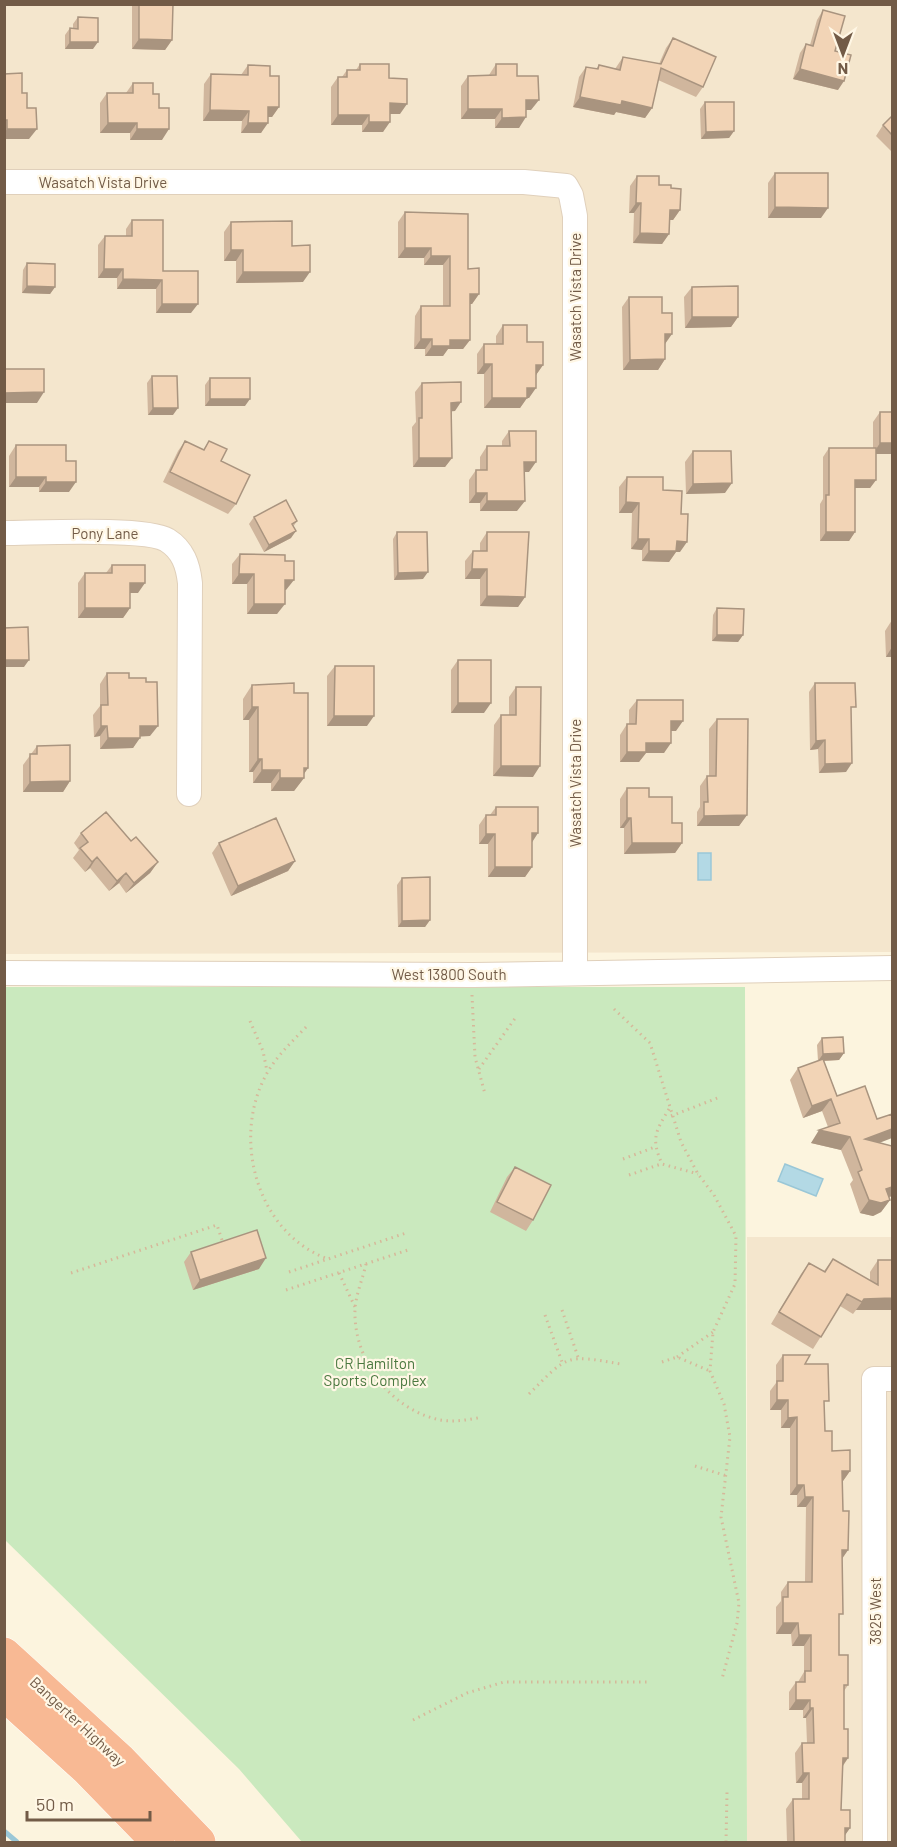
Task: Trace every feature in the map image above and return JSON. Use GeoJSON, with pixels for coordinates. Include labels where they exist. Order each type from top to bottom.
{"type":"FeatureCollection","features":[{"type":"Feature","properties":{"kind":"highway","name":"Bangerter Highway"},"geometry":{"type":"LineString","coordinates":[[4,1654],[120,1760],[199,1842]]}},
{"type":"Feature","properties":{"kind":"highway","name":"Bangerter Highway"},"geometry":{"type":"LineString","coordinates":[[4,1694],[87,1769],[158,1842]]}},
{"type":"Feature","properties":{"kind":"street","name":"Wasatch Vista Drive"},"geometry":{"type":"LineString","coordinates":[[4,182],[525,182],[566,186],[571,195],[574,216],[575,972]]}},
{"type":"Feature","properties":{"kind":"street","name":"Pony Lane"},"geometry":{"type":"LineString","coordinates":[[4,533],[144,533],[155,535],[176,546],[183,555],[189,574],[189,794]]}},
{"type":"Feature","properties":{"kind":"street","name":"West 13800 South"},"geometry":{"type":"LineString","coordinates":[[4,973],[473,975],[892,968]]}},
{"type":"Feature","properties":{"kind":"street","name":"3825 West"},"geometry":{"type":"LineString","coordinates":[[875,1842],[883,1379]]}},
{"type":"Feature","properties":{"kind":"path"},"geometry":{"type":"LineString","coordinates":[[472,988],[472,1021],[478,1070],[485,1094]]}},
{"type":"Feature","properties":{"kind":"path"},"geometry":{"type":"LineString","coordinates":[[614,1009],[650,1043],[664,1080],[671,1116],[698,1174],[714,1195],[736,1236],[735,1284],[713,1332],[710,1371],[724,1404],[730,1437],[721,1517],[739,1603],[737,1623],[722,1679]]}},
{"type":"Feature","properties":{"kind":"path"},"geometry":{"type":"LineString","coordinates":[[478,1070],[516,1017]]}},
{"type":"Feature","properties":{"kind":"path"},"geometry":{"type":"LineString","coordinates":[[250,1021],[263,1051],[268,1072]]}},
{"type":"Feature","properties":{"kind":"path"},"geometry":{"type":"LineString","coordinates":[[306,1027],[276,1058],[268,1072],[253,1108],[250,1135],[253,1164],[261,1192],[276,1220],[310,1253],[328,1259]]}},
{"type":"Feature","properties":{"kind":"path"},"geometry":{"type":"LineString","coordinates":[[671,1116],[720,1097]]}},
{"type":"Feature","properties":{"kind":"path"},"geometry":{"type":"LineString","coordinates":[[662,1164],[655,1147],[656,1130],[669,1109]]}},
{"type":"Feature","properties":{"kind":"path"},"geometry":{"type":"LineString","coordinates":[[623,1159],[655,1147]]}},
{"type":"Feature","properties":{"kind":"path"},"geometry":{"type":"LineString","coordinates":[[629,1175],[662,1164],[698,1174]]}},
{"type":"Feature","properties":{"kind":"path"},"geometry":{"type":"LineString","coordinates":[[71,1273],[216,1225],[224,1244]]}},
{"type":"Feature","properties":{"kind":"path"},"geometry":{"type":"LineString","coordinates":[[289,1272],[406,1233]]}},
{"type":"Feature","properties":{"kind":"path"},"geometry":{"type":"LineString","coordinates":[[286,1290],[411,1249]]}},
{"type":"Feature","properties":{"kind":"path"},"geometry":{"type":"LineString","coordinates":[[355,1307],[366,1264]]}},
{"type":"Feature","properties":{"kind":"path"},"geometry":{"type":"LineString","coordinates":[[339,1273],[355,1307],[359,1342],[369,1366],[385,1389],[407,1407],[437,1419],[464,1421],[482,1418]]}},
{"type":"Feature","properties":{"kind":"path"},"geometry":{"type":"LineString","coordinates":[[562,1310],[578,1357]]}},
{"type":"Feature","properties":{"kind":"path"},"geometry":{"type":"LineString","coordinates":[[545,1315],[562,1362]]}},
{"type":"Feature","properties":{"kind":"path"},"geometry":{"type":"LineString","coordinates":[[662,1362],[676,1357],[713,1332]]}},
{"type":"Feature","properties":{"kind":"path"},"geometry":{"type":"LineString","coordinates":[[529,1394],[562,1362],[578,1357],[620,1364]]}},
{"type":"Feature","properties":{"kind":"path"},"geometry":{"type":"LineString","coordinates":[[676,1357],[710,1371]]}},
{"type":"Feature","properties":{"kind":"path"},"geometry":{"type":"LineString","coordinates":[[696,1466],[727,1476]]}},
{"type":"Feature","properties":{"kind":"path"},"geometry":{"type":"LineString","coordinates":[[413,1720],[467,1693],[504,1682],[651,1682]]}},
{"type":"Feature","properties":{"kind":"path"},"geometry":{"type":"LineString","coordinates":[[726,1842],[727,1792]]}},
{"type":"Feature","properties":{"kind":"shaded area"},"geometry":{"type":"Polygon","coordinates":[[[4,5],[892,5],[892,952],[5,954],[4,5]]]}},
{"type":"Feature","properties":{"kind":"shaded area"},"geometry":{"type":"Polygon","coordinates":[[[747,1237],[892,1237],[892,1842],[747,1842],[747,1237]]]}},
{"type":"Feature","properties":{"kind":"green space","name":"CR Hamilton Sports Complex"},"geometry":{"type":"Polygon","coordinates":[[[4,987],[745,987],[747,1842],[302,1842],[239,1769],[5,1540],[4,987]]]}},
{"type":"Feature","properties":{"kind":"water"},"geometry":{"type":"Polygon","coordinates":[[[698,853],[711,853],[711,880],[698,880],[698,853]]]}},
{"type":"Feature","properties":{"kind":"water"},"geometry":{"type":"Polygon","coordinates":[[[785,1164],[823,1179],[816,1196],[778,1181],[785,1164]]]}},
{"type":"Feature","properties":{"kind":"building"},"geometry":{"type":"Polygon","coordinates":[[[139,4],[173,4],[172,40],[139,39],[139,4]]]}},
{"type":"Feature","properties":{"kind":"building"},"geometry":{"type":"Polygon","coordinates":[[[823,10],[845,16],[835,51],[851,55],[844,81],[800,69],[806,44],[813,46],[823,10]]]}},
{"type":"Feature","properties":{"kind":"building"},"geometry":{"type":"Polygon","coordinates":[[[78,17],[98,18],[98,42],[70,42],[70,28],[78,29],[78,17]]]}},
{"type":"Feature","properties":{"kind":"building"},"geometry":{"type":"Polygon","coordinates":[[[673,38],[716,57],[703,87],[661,68],[652,108],[622,101],[621,105],[580,97],[586,67],[598,69],[599,65],[620,70],[623,57],[661,64],[673,38]]]}},
{"type":"Feature","properties":{"kind":"building"},"geometry":{"type":"Polygon","coordinates":[[[360,64],[389,64],[389,78],[407,79],[407,104],[390,103],[390,122],[369,122],[369,115],[338,115],[338,77],[347,77],[347,70],[360,70],[360,64]]]}},
{"type":"Feature","properties":{"kind":"building"},"geometry":{"type":"Polygon","coordinates":[[[496,64],[517,64],[517,76],[538,76],[539,100],[526,100],[526,117],[502,118],[502,109],[468,109],[468,76],[496,75],[496,64]]]}},
{"type":"Feature","properties":{"kind":"building"},"geometry":{"type":"Polygon","coordinates":[[[248,65],[270,66],[270,76],[279,76],[279,107],[268,107],[268,123],[248,123],[249,111],[210,110],[211,74],[248,75],[248,65]]]}},
{"type":"Feature","properties":{"kind":"building"},"geometry":{"type":"Polygon","coordinates":[[[22,73],[22,93],[27,93],[27,108],[36,108],[37,129],[7,129],[7,120],[4,120],[4,74],[22,73]]]}},
{"type":"Feature","properties":{"kind":"building"},"geometry":{"type":"Polygon","coordinates":[[[133,83],[153,83],[153,94],[159,94],[159,108],[169,108],[169,129],[137,129],[137,123],[108,123],[107,93],[133,93],[133,83]]]}},
{"type":"Feature","properties":{"kind":"building"},"geometry":{"type":"Polygon","coordinates":[[[705,102],[734,102],[734,131],[706,132],[705,102]]]}},
{"type":"Feature","properties":{"kind":"building"},"geometry":{"type":"Polygon","coordinates":[[[892,116],[892,135],[883,125],[892,116]]]}},
{"type":"Feature","properties":{"kind":"building"},"geometry":{"type":"Polygon","coordinates":[[[775,173],[828,173],[828,208],[775,207],[775,173]]]}},
{"type":"Feature","properties":{"kind":"building"},"geometry":{"type":"Polygon","coordinates":[[[637,176],[659,176],[659,185],[671,185],[671,188],[681,189],[680,210],[670,210],[669,234],[640,233],[641,203],[636,203],[637,176]]]}},
{"type":"Feature","properties":{"kind":"building"},"geometry":{"type":"Polygon","coordinates":[[[405,212],[468,214],[468,269],[479,268],[479,294],[470,294],[470,340],[450,340],[450,346],[432,346],[432,339],[421,339],[421,306],[450,306],[450,256],[431,256],[431,248],[405,248],[405,212]]]}},
{"type":"Feature","properties":{"kind":"building"},"geometry":{"type":"Polygon","coordinates":[[[132,220],[163,220],[163,271],[198,271],[198,304],[162,304],[162,280],[123,279],[123,269],[104,269],[105,236],[132,236],[132,220]]]}},
{"type":"Feature","properties":{"kind":"building"},"geometry":{"type":"Polygon","coordinates":[[[292,221],[292,246],[310,245],[310,272],[243,272],[243,250],[231,250],[231,222],[292,221]]]}},
{"type":"Feature","properties":{"kind":"building"},"geometry":{"type":"Polygon","coordinates":[[[27,263],[55,264],[55,287],[27,286],[27,263]]]}},
{"type":"Feature","properties":{"kind":"building"},"geometry":{"type":"Polygon","coordinates":[[[738,286],[738,317],[692,317],[692,287],[738,286]]]}},
{"type":"Feature","properties":{"kind":"building"},"geometry":{"type":"Polygon","coordinates":[[[629,297],[662,297],[662,313],[672,313],[672,334],[665,334],[665,359],[630,360],[629,297]]]}},
{"type":"Feature","properties":{"kind":"building"},"geometry":{"type":"Polygon","coordinates":[[[503,325],[527,325],[527,342],[543,342],[543,365],[536,365],[536,388],[527,388],[527,398],[492,398],[492,364],[484,364],[484,344],[503,344],[503,325]]]}},
{"type":"Feature","properties":{"kind":"building"},"geometry":{"type":"Polygon","coordinates":[[[4,369],[44,369],[44,392],[4,393],[4,369]]]}},
{"type":"Feature","properties":{"kind":"building"},"geometry":{"type":"Polygon","coordinates":[[[152,376],[177,376],[178,408],[153,408],[152,376]]]}},
{"type":"Feature","properties":{"kind":"building"},"geometry":{"type":"Polygon","coordinates":[[[210,378],[250,378],[250,399],[210,399],[210,378]]]}},
{"type":"Feature","properties":{"kind":"building"},"geometry":{"type":"Polygon","coordinates":[[[461,382],[461,402],[451,403],[452,458],[419,458],[422,383],[461,382]]]}},
{"type":"Feature","properties":{"kind":"building"},"geometry":{"type":"Polygon","coordinates":[[[880,412],[892,412],[892,443],[880,443],[880,412]]]}},
{"type":"Feature","properties":{"kind":"building"},"geometry":{"type":"Polygon","coordinates":[[[509,431],[536,431],[536,462],[524,462],[525,501],[487,501],[487,493],[476,493],[476,470],[487,470],[487,446],[510,446],[509,431]]]}},
{"type":"Feature","properties":{"kind":"building"},"geometry":{"type":"Polygon","coordinates":[[[185,441],[204,450],[209,441],[227,449],[221,461],[250,475],[236,504],[170,472],[185,441]]]}},
{"type":"Feature","properties":{"kind":"building"},"geometry":{"type":"Polygon","coordinates":[[[16,445],[66,445],[66,461],[76,461],[76,482],[46,482],[46,477],[16,477],[16,445]]]}},
{"type":"Feature","properties":{"kind":"building"},"geometry":{"type":"Polygon","coordinates":[[[829,448],[876,448],[876,480],[855,480],[855,532],[826,532],[829,448]]]}},
{"type":"Feature","properties":{"kind":"building"},"geometry":{"type":"Polygon","coordinates":[[[693,451],[731,451],[732,483],[693,484],[693,451]]]}},
{"type":"Feature","properties":{"kind":"building"},"geometry":{"type":"Polygon","coordinates":[[[627,477],[663,477],[663,490],[682,491],[681,514],[688,514],[687,542],[677,541],[676,551],[649,551],[649,539],[638,539],[639,503],[626,502],[627,477]]]}},
{"type":"Feature","properties":{"kind":"building"},"geometry":{"type":"Polygon","coordinates":[[[286,500],[297,521],[292,524],[296,531],[269,545],[254,517],[286,500]]]}},
{"type":"Feature","properties":{"kind":"building"},"geometry":{"type":"Polygon","coordinates":[[[397,532],[427,532],[428,572],[398,573],[397,532]]]}},
{"type":"Feature","properties":{"kind":"building"},"geometry":{"type":"Polygon","coordinates":[[[487,532],[529,532],[525,597],[487,596],[487,569],[472,569],[473,551],[487,551],[487,532]]]}},
{"type":"Feature","properties":{"kind":"building"},"geometry":{"type":"Polygon","coordinates":[[[240,554],[285,555],[285,561],[294,561],[294,580],[285,580],[285,604],[254,604],[254,574],[239,574],[240,554]]]}},
{"type":"Feature","properties":{"kind":"building"},"geometry":{"type":"Polygon","coordinates":[[[112,565],[145,565],[145,583],[130,583],[130,608],[85,608],[85,573],[112,573],[112,565]]]}},
{"type":"Feature","properties":{"kind":"building"},"geometry":{"type":"Polygon","coordinates":[[[717,608],[744,609],[743,635],[717,635],[717,608]]]}},
{"type":"Feature","properties":{"kind":"building"},"geometry":{"type":"Polygon","coordinates":[[[28,627],[29,660],[4,660],[4,628],[28,627]]]}},
{"type":"Feature","properties":{"kind":"building"},"geometry":{"type":"Polygon","coordinates":[[[458,660],[491,660],[491,703],[458,703],[458,660]]]}},
{"type":"Feature","properties":{"kind":"building"},"geometry":{"type":"Polygon","coordinates":[[[335,666],[374,666],[374,716],[334,716],[335,666]]]}},
{"type":"Feature","properties":{"kind":"building"},"geometry":{"type":"Polygon","coordinates":[[[107,673],[129,673],[129,678],[146,678],[146,682],[157,682],[158,726],[140,726],[140,738],[108,738],[107,726],[101,726],[101,705],[108,705],[107,673]]]}},
{"type":"Feature","properties":{"kind":"building"},"geometry":{"type":"Polygon","coordinates":[[[294,683],[294,693],[308,693],[308,768],[304,768],[304,778],[280,778],[280,770],[262,770],[262,759],[258,759],[258,707],[252,707],[252,685],[294,683]]]}},
{"type":"Feature","properties":{"kind":"building"},"geometry":{"type":"Polygon","coordinates":[[[815,683],[855,683],[856,707],[851,707],[852,763],[825,764],[825,740],[816,741],[815,683]]]}},
{"type":"Feature","properties":{"kind":"building"},"geometry":{"type":"Polygon","coordinates":[[[516,687],[541,687],[540,766],[501,766],[501,715],[516,715],[516,687]]]}},
{"type":"Feature","properties":{"kind":"building"},"geometry":{"type":"Polygon","coordinates":[[[637,700],[683,700],[683,721],[671,721],[671,743],[646,743],[646,752],[627,752],[627,724],[636,724],[637,700]]]}},
{"type":"Feature","properties":{"kind":"building"},"geometry":{"type":"Polygon","coordinates":[[[717,719],[748,719],[747,815],[704,816],[704,802],[708,802],[707,776],[716,776],[717,719]]]}},
{"type":"Feature","properties":{"kind":"building"},"geometry":{"type":"Polygon","coordinates":[[[70,745],[70,781],[30,782],[30,754],[37,754],[37,746],[70,745]]]}},
{"type":"Feature","properties":{"kind":"building"},"geometry":{"type":"Polygon","coordinates":[[[627,788],[649,788],[649,797],[672,797],[672,823],[682,823],[682,843],[632,843],[631,818],[627,818],[627,788]]]}},
{"type":"Feature","properties":{"kind":"building"},"geometry":{"type":"Polygon","coordinates":[[[496,807],[538,807],[538,833],[532,833],[532,867],[495,867],[495,834],[486,834],[486,815],[496,815],[496,807]]]}},
{"type":"Feature","properties":{"kind":"building"},"geometry":{"type":"Polygon","coordinates":[[[106,812],[131,841],[136,837],[158,862],[134,883],[126,873],[117,881],[97,857],[92,862],[80,848],[88,842],[81,833],[106,812]]]}},
{"type":"Feature","properties":{"kind":"building"},"geometry":{"type":"Polygon","coordinates":[[[276,818],[295,861],[238,886],[219,843],[276,818]]]}},
{"type":"Feature","properties":{"kind":"building"},"geometry":{"type":"Polygon","coordinates":[[[430,877],[430,920],[402,921],[402,878],[430,877]]]}},
{"type":"Feature","properties":{"kind":"building"},"geometry":{"type":"Polygon","coordinates":[[[843,1037],[844,1053],[823,1054],[822,1038],[843,1037]]]}},
{"type":"Feature","properties":{"kind":"building"},"geometry":{"type":"Polygon","coordinates":[[[823,1059],[837,1096],[865,1086],[877,1119],[892,1114],[892,1129],[865,1139],[892,1146],[892,1187],[886,1189],[890,1200],[881,1203],[869,1200],[858,1172],[862,1170],[850,1137],[819,1130],[840,1123],[831,1099],[812,1106],[798,1068],[823,1059]]]}},
{"type":"Feature","properties":{"kind":"building"},"geometry":{"type":"Polygon","coordinates":[[[515,1167],[551,1185],[533,1220],[497,1202],[515,1167]]]}},
{"type":"Feature","properties":{"kind":"building"},"geometry":{"type":"Polygon","coordinates":[[[257,1230],[266,1258],[200,1280],[191,1252],[257,1230]]]}},
{"type":"Feature","properties":{"kind":"building"},"geometry":{"type":"Polygon","coordinates":[[[833,1259],[878,1285],[878,1260],[892,1260],[892,1298],[864,1299],[862,1302],[847,1294],[821,1337],[779,1312],[809,1263],[825,1272],[833,1259]]]}},
{"type":"Feature","properties":{"kind":"building"},"geometry":{"type":"Polygon","coordinates":[[[783,1355],[810,1355],[805,1364],[828,1364],[829,1401],[824,1401],[825,1431],[832,1431],[832,1451],[850,1450],[850,1471],[842,1471],[843,1511],[849,1511],[848,1550],[842,1550],[843,1614],[839,1614],[839,1655],[848,1655],[848,1685],[844,1685],[844,1729],[848,1729],[848,1758],[843,1758],[841,1810],[850,1810],[850,1828],[845,1828],[845,1842],[794,1842],[793,1799],[809,1799],[809,1773],[803,1773],[802,1743],[814,1743],[813,1708],[810,1708],[810,1700],[796,1700],[796,1682],[805,1682],[805,1671],[811,1671],[811,1635],[799,1635],[798,1623],[783,1623],[783,1597],[788,1597],[788,1582],[812,1582],[813,1497],[805,1497],[804,1485],[797,1485],[797,1417],[788,1418],[788,1400],[777,1400],[777,1381],[783,1381],[783,1355]]]}},
{"type":"Feature","properties":{"kind":"waterway"},"geometry":{"type":"LineString","coordinates":[[4,1831],[17,1842]]}}]}
